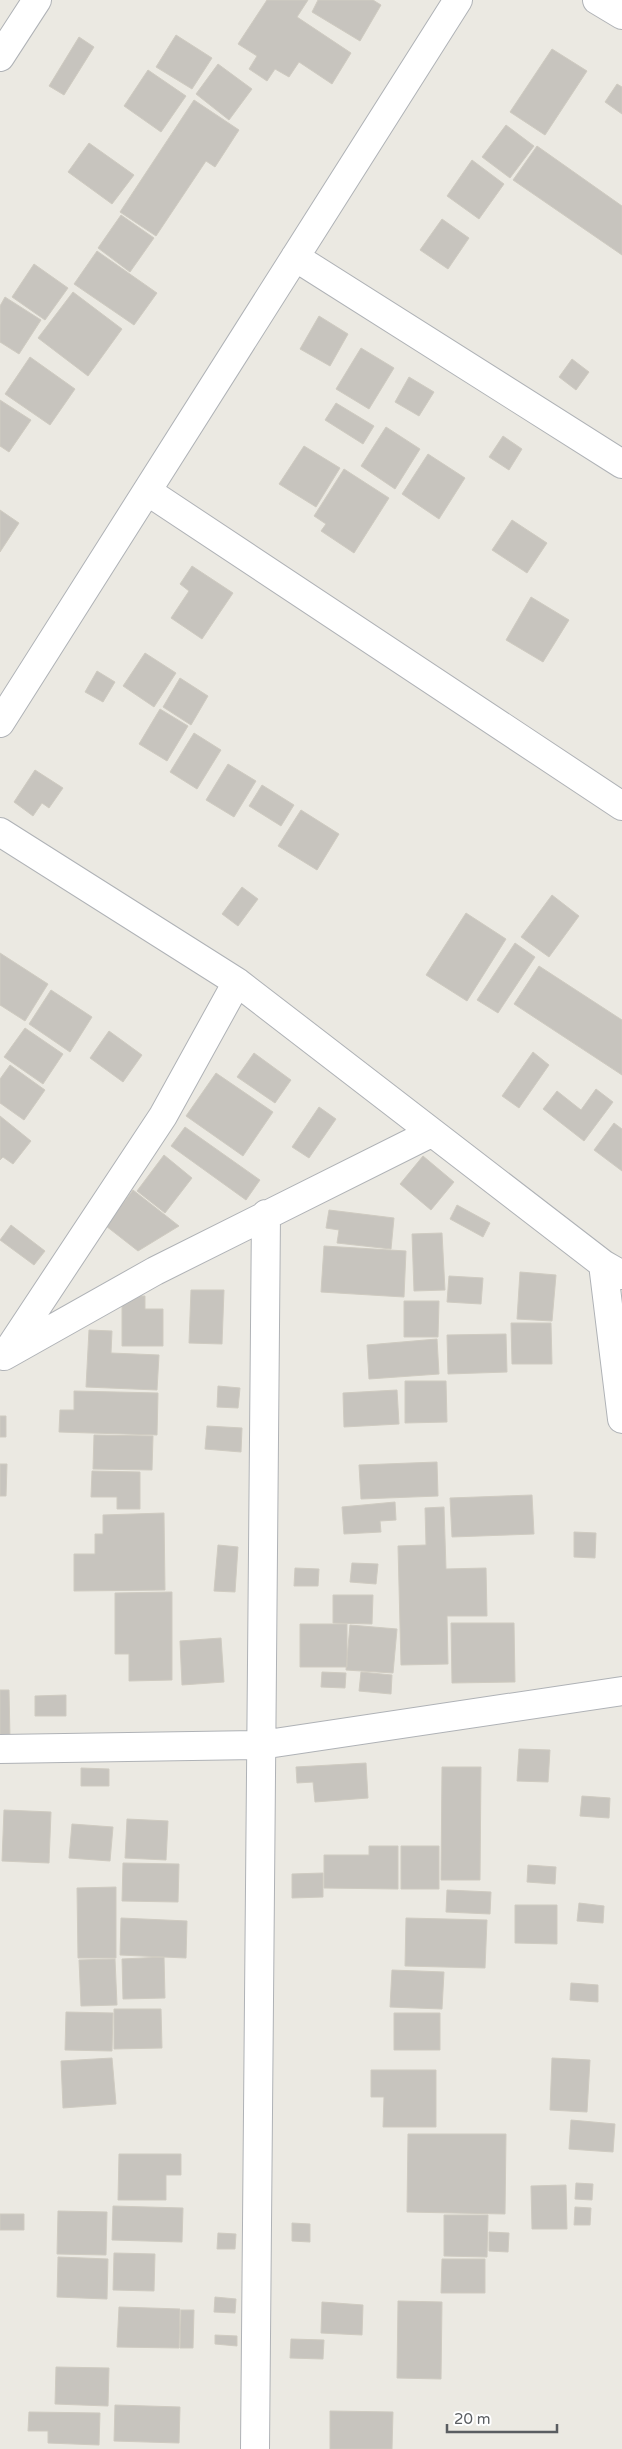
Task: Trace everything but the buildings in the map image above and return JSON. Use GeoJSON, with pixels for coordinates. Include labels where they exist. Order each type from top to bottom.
{"type":"FeatureCollection","features":[{"type":"Feature","properties":{"kind":"street"},"geometry":{"type":"LineString","coordinates":[[1,55],[37,0]]}},
{"type":"Feature","properties":{"kind":"street"},"geometry":{"type":"LineString","coordinates":[[0,723],[458,0]]}},
{"type":"Feature","properties":{"kind":"street"},"geometry":{"type":"LineString","coordinates":[[597,0],[622,15]]}},
{"type":"Feature","properties":{"kind":"street"},"geometry":{"type":"LineString","coordinates":[[295,257],[622,464]]}},
{"type":"Feature","properties":{"kind":"street"},"geometry":{"type":"LineString","coordinates":[[147,491],[622,806]]}},
{"type":"Feature","properties":{"kind":"street"},"geometry":{"type":"LineString","coordinates":[[0,832],[237,982],[431,1133],[612,1270],[622,1419]]}},
{"type":"Feature","properties":{"kind":"street"},"geometry":{"type":"LineString","coordinates":[[2,1359],[163,1116],[237,982]]}},
{"type":"Feature","properties":{"kind":"street"},"geometry":{"type":"LineString","coordinates":[[2,1359],[155,1271],[431,1133]]}},
{"type":"Feature","properties":{"kind":"street"},"geometry":{"type":"LineString","coordinates":[[255,2449],[266,1214]]}},
{"type":"Feature","properties":{"kind":"street"},"geometry":{"type":"LineString","coordinates":[[0,1750],[261,1745],[622,1691]]}}]}
